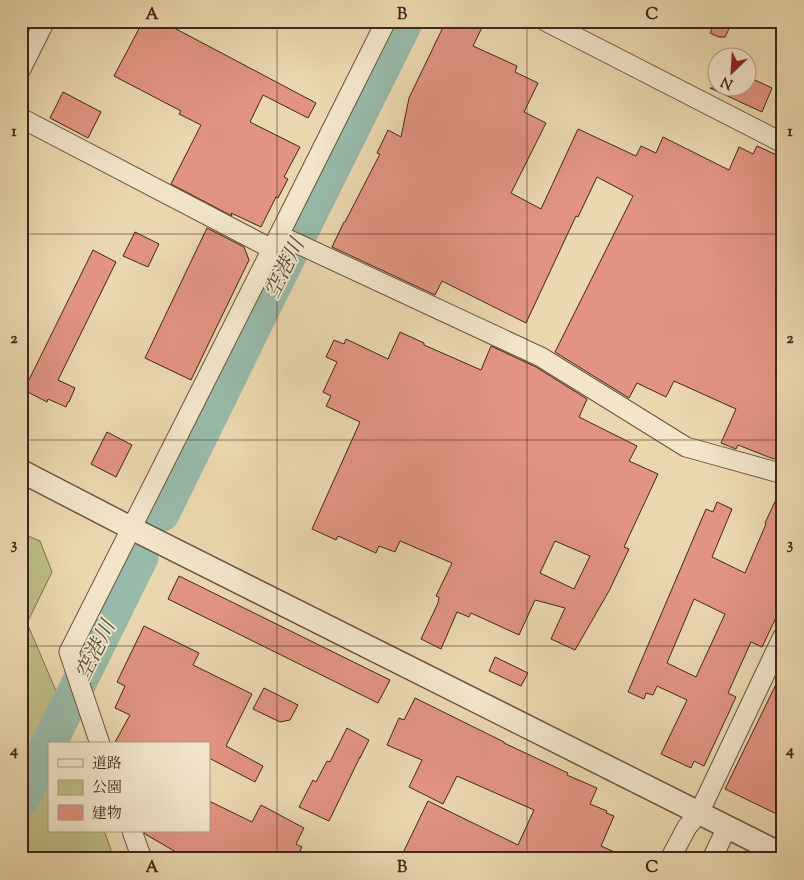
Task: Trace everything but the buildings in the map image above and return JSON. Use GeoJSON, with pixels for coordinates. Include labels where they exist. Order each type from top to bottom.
{"type":"FeatureCollection","features":[{"type":"Feature","properties":{"kind":"street"},"geometry":{"type":"LineString","coordinates":[[21,69],[45,21]]}},
{"type":"Feature","properties":{"kind":"street"},"geometry":{"type":"LineString","coordinates":[[99,742],[69,652],[279,241],[386,21]]}},
{"type":"Feature","properties":{"kind":"street"},"geometry":{"type":"LineString","coordinates":[[545,21],[783,143]]}},
{"type":"Feature","properties":{"kind":"street"},"geometry":{"type":"LineString","coordinates":[[21,118],[279,241],[314,252],[542,357],[686,447],[783,474]]}},
{"type":"Feature","properties":{"kind":"street"},"geometry":{"type":"LineString","coordinates":[[21,471],[783,855]]}},
{"type":"Feature","properties":{"kind":"street"},"geometry":{"type":"LineString","coordinates":[[670,859],[687,827],[699,813],[783,636]]}},
{"type":"Feature","properties":{"kind":"street"},"geometry":{"type":"LineString","coordinates":[[712,859],[727,827]]}},
{"type":"Feature","properties":{"kind":"street"},"geometry":{"type":"LineString","coordinates":[[132,832],[142,859]]}},
{"type":"Feature","properties":{"kind":"green space"},"geometry":{"type":"Polygon","coordinates":[[[21,533],[40,541],[52,572],[27,623],[59,698],[69,733],[65,742],[48,742],[48,832],[104,832],[114,859],[21,859],[21,533]]]}},
{"type":"Feature","properties":{"kind":"waterway","name":"空港川"},"geometry":{"type":"LineString","coordinates":[[162,514],[406,21]]}},
{"type":"Feature","properties":{"kind":"waterway","name":"空港川"},"geometry":{"type":"LineString","coordinates":[[50,742],[141,557]]}},
{"type":"Feature","properties":{"kind":"waterway","name":"空港川"},"geometry":{"type":"LineString","coordinates":[[21,801],[48,746]]}}]}
